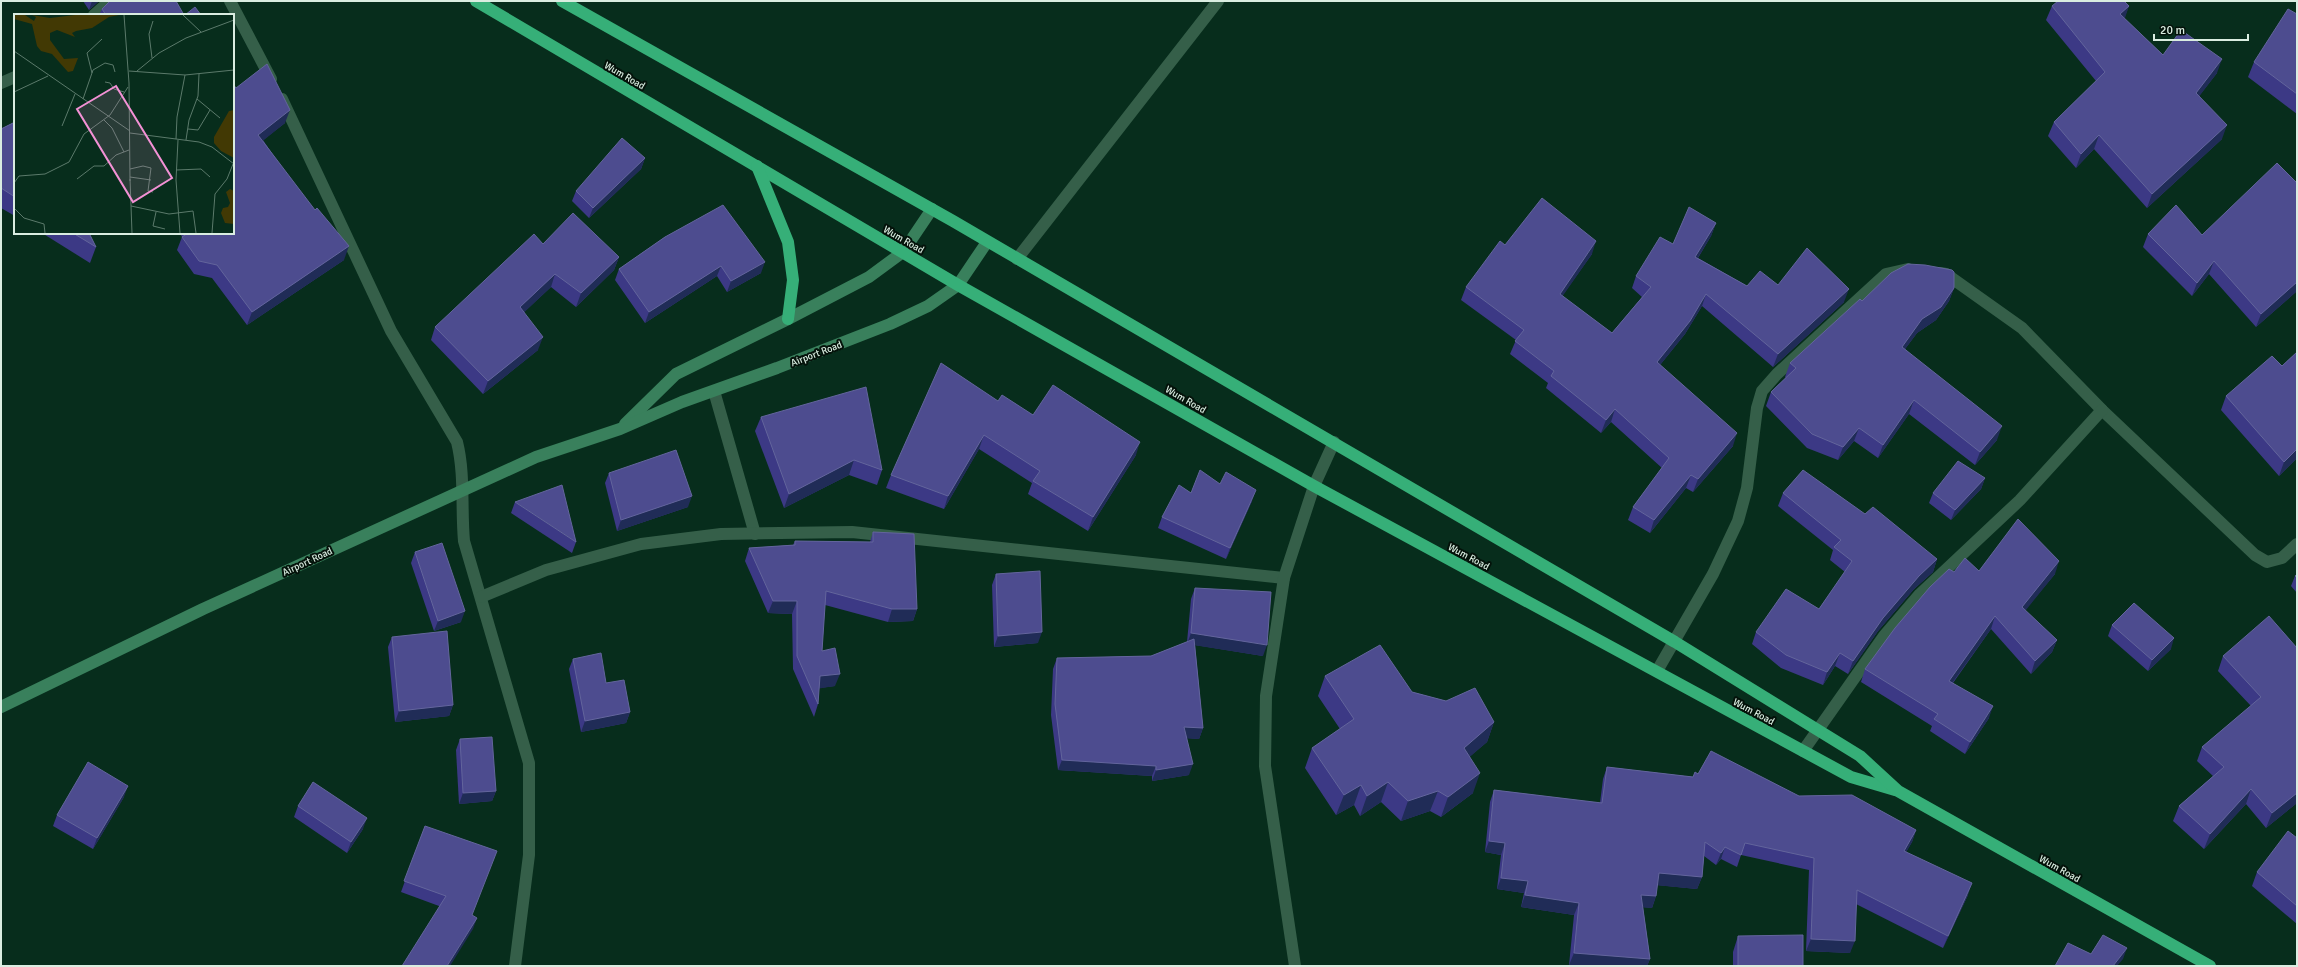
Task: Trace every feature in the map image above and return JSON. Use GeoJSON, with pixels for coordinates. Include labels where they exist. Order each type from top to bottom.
{"type":"FeatureCollection","features":[{"type":"Feature","properties":{"kind":"highway","name":"Wum Road"},"geometry":{"type":"LineString","coordinates":[[476,1],[958,285],[1314,486],[1851,777],[1898,791],[2210,966]]}},
{"type":"Feature","properties":{"kind":"highway","name":"Wum Road"},"geometry":{"type":"LineString","coordinates":[[562,1],[932,209],[1675,642],[1860,756],[1898,791]]}},
{"type":"Feature","properties":{"kind":"highway"},"geometry":{"type":"LineString","coordinates":[[757,166],[788,242],[792,280],[788,319]]}},
{"type":"Feature","properties":{"kind":"main road","name":"Airport Road"},"geometry":{"type":"LineString","coordinates":[[620,429],[676,374],[788,319],[869,276],[903,252],[932,209]]}},
{"type":"Feature","properties":{"kind":"main road","name":"Airport Road"},"geometry":{"type":"LineString","coordinates":[[1,707],[203,609],[463,489],[536,457],[620,429],[682,402],[890,324],[928,306],[958,285],[987,242]]}},
{"type":"Feature","properties":{"kind":"street"},"geometry":{"type":"LineString","coordinates":[[95,14],[110,1]]}},
{"type":"Feature","properties":{"kind":"street"},"geometry":{"type":"LineString","coordinates":[[230,1],[281,97],[391,331],[457,442],[461,459],[463,489],[461,514],[464,541],[529,763],[529,854],[515,966]]}},
{"type":"Feature","properties":{"kind":"street"},"geometry":{"type":"LineString","coordinates":[[1017,259],[1218,1]]}},
{"type":"Feature","properties":{"kind":"street"},"geometry":{"type":"LineString","coordinates":[[1,83],[14,77]]}},
{"type":"Feature","properties":{"kind":"street"},"geometry":{"type":"LineString","coordinates":[[1657,672],[1713,574],[1738,520],[1747,488],[1756,408],[1762,390],[1777,374],[1886,274],[1912,268],[1946,274],[2022,328],[2102,410],[2254,555],[2267,562],[2282,558],[2297,544]]}},
{"type":"Feature","properties":{"kind":"street"},"geometry":{"type":"LineString","coordinates":[[714,391],[755,534]]}},
{"type":"Feature","properties":{"kind":"street"},"geometry":{"type":"LineString","coordinates":[[1803,751],[1816,730],[1884,636],[1920,594],[2020,500],[2102,410]]}},
{"type":"Feature","properties":{"kind":"street"},"geometry":{"type":"LineString","coordinates":[[1295,966],[1265,766],[1266,696],[1284,578],[1314,486],[1334,442]]}},
{"type":"Feature","properties":{"kind":"street"},"geometry":{"type":"LineString","coordinates":[[481,597],[546,570],[641,544],[721,534],[852,532],[1284,578]]}},
{"type":"Feature","properties":{"kind":"building"},"geometry":{"type":"Polygon","coordinates":[[[110,1],[176,1],[183,14],[105,14],[102,9],[110,1]]]}},
{"type":"Feature","properties":{"kind":"building"},"geometry":{"type":"Polygon","coordinates":[[[2058,1],[2124,1],[2129,6],[2120,14],[2163,55],[2181,30],[2222,59],[2196,93],[2227,125],[2152,194],[2099,135],[2081,154],[2054,122],[2105,72],[2052,6],[2058,1]]]}},
{"type":"Feature","properties":{"kind":"building"},"geometry":{"type":"Polygon","coordinates":[[[195,7],[200,14],[186,14],[195,7]]]}},
{"type":"Feature","properties":{"kind":"building"},"geometry":{"type":"Polygon","coordinates":[[[2288,9],[2297,14],[2297,94],[2254,62],[2288,9]]]}},
{"type":"Feature","properties":{"kind":"building"},"geometry":{"type":"Polygon","coordinates":[[[267,64],[290,110],[258,135],[315,210],[317,208],[349,246],[252,312],[217,265],[199,261],[182,237],[186,234],[234,234],[234,85],[236,88],[267,64]]]}},
{"type":"Feature","properties":{"kind":"building"},"geometry":{"type":"Polygon","coordinates":[[[14,122],[14,196],[1,188],[1,129],[14,122]]]}},
{"type":"Feature","properties":{"kind":"building"},"geometry":{"type":"Polygon","coordinates":[[[622,138],[645,158],[593,208],[576,191],[622,138]]]}},
{"type":"Feature","properties":{"kind":"building"},"geometry":{"type":"Polygon","coordinates":[[[2277,163],[2297,183],[2297,282],[2261,314],[2214,261],[2197,283],[2148,234],[2176,205],[2202,235],[2277,163]]]}},
{"type":"Feature","properties":{"kind":"building"},"geometry":{"type":"Polygon","coordinates":[[[1542,198],[1596,241],[1560,294],[1612,333],[1651,287],[1636,276],[1660,237],[1673,244],[1689,207],[1716,223],[1695,257],[1747,286],[1760,271],[1778,285],[1807,248],[1849,289],[1778,354],[1706,294],[1690,321],[1657,362],[1737,433],[1698,479],[1691,475],[1654,520],[1633,507],[1669,458],[1615,409],[1606,420],[1551,376],[1554,371],[1515,341],[1524,330],[1466,287],[1500,241],[1505,245],[1542,198]]]}},
{"type":"Feature","properties":{"kind":"building"},"geometry":{"type":"Polygon","coordinates":[[[723,205],[765,262],[731,281],[721,266],[649,312],[619,269],[665,237],[723,205]]]}},
{"type":"Feature","properties":{"kind":"building"},"geometry":{"type":"Polygon","coordinates":[[[573,213],[619,257],[581,293],[555,274],[520,307],[543,337],[488,381],[435,327],[534,234],[543,244],[573,213]]]}},
{"type":"Feature","properties":{"kind":"building"},"geometry":{"type":"Polygon","coordinates":[[[75,234],[90,234],[96,247],[75,234]]]}},
{"type":"Feature","properties":{"kind":"building"},"geometry":{"type":"Polygon","coordinates":[[[1908,264],[1925,265],[1952,270],[1954,272],[1954,288],[1941,307],[1922,319],[1902,347],[2002,426],[1980,452],[1914,400],[1883,445],[1859,428],[1843,447],[1812,434],[1771,392],[1796,368],[1790,363],[1860,299],[1862,301],[1891,273],[1908,264]]]}},
{"type":"Feature","properties":{"kind":"building"},"geometry":{"type":"Polygon","coordinates":[[[2297,352],[2297,449],[2284,462],[2226,396],[2272,356],[2282,366],[2297,352]]]}},
{"type":"Feature","properties":{"kind":"building"},"geometry":{"type":"Polygon","coordinates":[[[941,363],[998,401],[1002,395],[1033,415],[1053,385],[1140,442],[1093,517],[1033,481],[1040,471],[984,435],[948,496],[891,475],[941,363]]]}},
{"type":"Feature","properties":{"kind":"building"},"geometry":{"type":"Polygon","coordinates":[[[866,387],[882,470],[854,460],[789,494],[761,417],[866,387]]]}},
{"type":"Feature","properties":{"kind":"building"},"geometry":{"type":"Polygon","coordinates":[[[676,450],[692,496],[621,520],[609,473],[676,450]]]}},
{"type":"Feature","properties":{"kind":"building"},"geometry":{"type":"Polygon","coordinates":[[[1958,461],[1985,478],[1955,510],[1933,493],[1958,461]]]}},
{"type":"Feature","properties":{"kind":"building"},"geometry":{"type":"Polygon","coordinates":[[[1200,470],[1220,484],[1226,472],[1256,490],[1230,548],[1162,517],[1179,485],[1191,493],[1200,470]]]}},
{"type":"Feature","properties":{"kind":"building"},"geometry":{"type":"Polygon","coordinates":[[[1803,470],[1865,514],[1873,507],[1937,559],[1919,576],[1883,618],[1853,661],[1840,653],[1827,672],[1786,655],[1756,632],[1786,589],[1819,609],[1852,561],[1834,547],[1841,540],[1783,493],[1803,470]]]}},
{"type":"Feature","properties":{"kind":"building"},"geometry":{"type":"Polygon","coordinates":[[[562,485],[576,542],[515,502],[562,485]]]}},
{"type":"Feature","properties":{"kind":"building"},"geometry":{"type":"Polygon","coordinates":[[[2018,519],[2059,561],[2022,607],[2057,640],[2035,661],[1995,616],[1949,681],[1993,706],[1970,742],[1934,719],[1938,714],[1865,669],[1895,628],[1930,587],[1949,569],[1954,572],[1965,558],[1979,571],[2018,519]]]}},
{"type":"Feature","properties":{"kind":"building"},"geometry":{"type":"Polygon","coordinates":[[[873,532],[914,534],[917,609],[892,609],[826,591],[822,651],[835,648],[840,674],[820,676],[818,704],[797,656],[797,601],[773,601],[749,548],[795,545],[795,541],[873,542],[873,532]]]}},
{"type":"Feature","properties":{"kind":"building"},"geometry":{"type":"Polygon","coordinates":[[[442,543],[465,611],[438,621],[415,552],[442,543]]]}},
{"type":"Feature","properties":{"kind":"building"},"geometry":{"type":"Polygon","coordinates":[[[1040,571],[1042,632],[998,636],[996,574],[1040,571]]]}},
{"type":"Feature","properties":{"kind":"building"},"geometry":{"type":"Polygon","coordinates":[[[1195,588],[1271,592],[1267,645],[1191,633],[1195,588]]]}},
{"type":"Feature","properties":{"kind":"building"},"geometry":{"type":"Polygon","coordinates":[[[2134,603],[2174,638],[2152,660],[2112,625],[2134,603]]]}},
{"type":"Feature","properties":{"kind":"building"},"geometry":{"type":"Polygon","coordinates":[[[2269,616],[2297,648],[2297,793],[2272,813],[2251,789],[2210,834],[2179,806],[2224,767],[2202,747],[2261,697],[2223,656],[2269,616]]]}},
{"type":"Feature","properties":{"kind":"building"},"geometry":{"type":"Polygon","coordinates":[[[447,631],[453,705],[399,711],[392,637],[447,631]]]}},
{"type":"Feature","properties":{"kind":"building"},"geometry":{"type":"Polygon","coordinates":[[[1194,639],[1203,728],[1184,727],[1193,764],[1156,770],[1156,766],[1062,760],[1055,704],[1057,658],[1151,656],[1194,639]]]}},
{"type":"Feature","properties":{"kind":"building"},"geometry":{"type":"Polygon","coordinates":[[[1380,645],[1412,692],[1446,701],[1475,688],[1494,722],[1464,748],[1480,773],[1448,797],[1438,791],[1408,801],[1388,782],[1367,796],[1361,785],[1344,795],[1312,748],[1354,719],[1325,676],[1380,645]]]}},
{"type":"Feature","properties":{"kind":"building"},"geometry":{"type":"Polygon","coordinates":[[[601,653],[606,683],[624,680],[630,712],[585,721],[573,659],[601,653]]]}},
{"type":"Feature","properties":{"kind":"building"},"geometry":{"type":"Polygon","coordinates":[[[492,737],[496,791],[463,793],[460,739],[492,737]]]}},
{"type":"Feature","properties":{"kind":"building"},"geometry":{"type":"Polygon","coordinates":[[[1711,751],[1799,796],[1852,795],[1916,830],[1904,851],[1972,883],[1948,936],[1857,890],[1855,941],[1811,939],[1814,858],[1745,843],[1741,855],[1725,847],[1721,853],[1705,842],[1702,877],[1659,873],[1656,896],[1641,895],[1650,959],[1574,953],[1579,903],[1525,895],[1528,881],[1501,878],[1505,843],[1489,841],[1494,790],[1602,803],[1607,767],[1693,777],[1695,772],[1698,774],[1711,751]]]}},
{"type":"Feature","properties":{"kind":"building"},"geometry":{"type":"Polygon","coordinates":[[[88,762],[128,786],[97,838],[57,815],[88,762]]]}},
{"type":"Feature","properties":{"kind":"building"},"geometry":{"type":"Polygon","coordinates":[[[313,782],[367,818],[351,842],[298,806],[313,782]]]}},
{"type":"Feature","properties":{"kind":"building"},"geometry":{"type":"Polygon","coordinates":[[[425,826],[497,851],[472,915],[477,918],[447,966],[402,966],[446,896],[404,881],[425,826]]]}},
{"type":"Feature","properties":{"kind":"building"},"geometry":{"type":"Polygon","coordinates":[[[2288,831],[2297,838],[2297,906],[2257,872],[2288,831]]]}},
{"type":"Feature","properties":{"kind":"building"},"geometry":{"type":"Polygon","coordinates":[[[1803,935],[1803,966],[1738,966],[1738,936],[1803,935]]]}},
{"type":"Feature","properties":{"kind":"building"},"geometry":{"type":"Polygon","coordinates":[[[2103,935],[2127,948],[2113,966],[2055,966],[2068,943],[2091,954],[2103,935]]]}}]}
